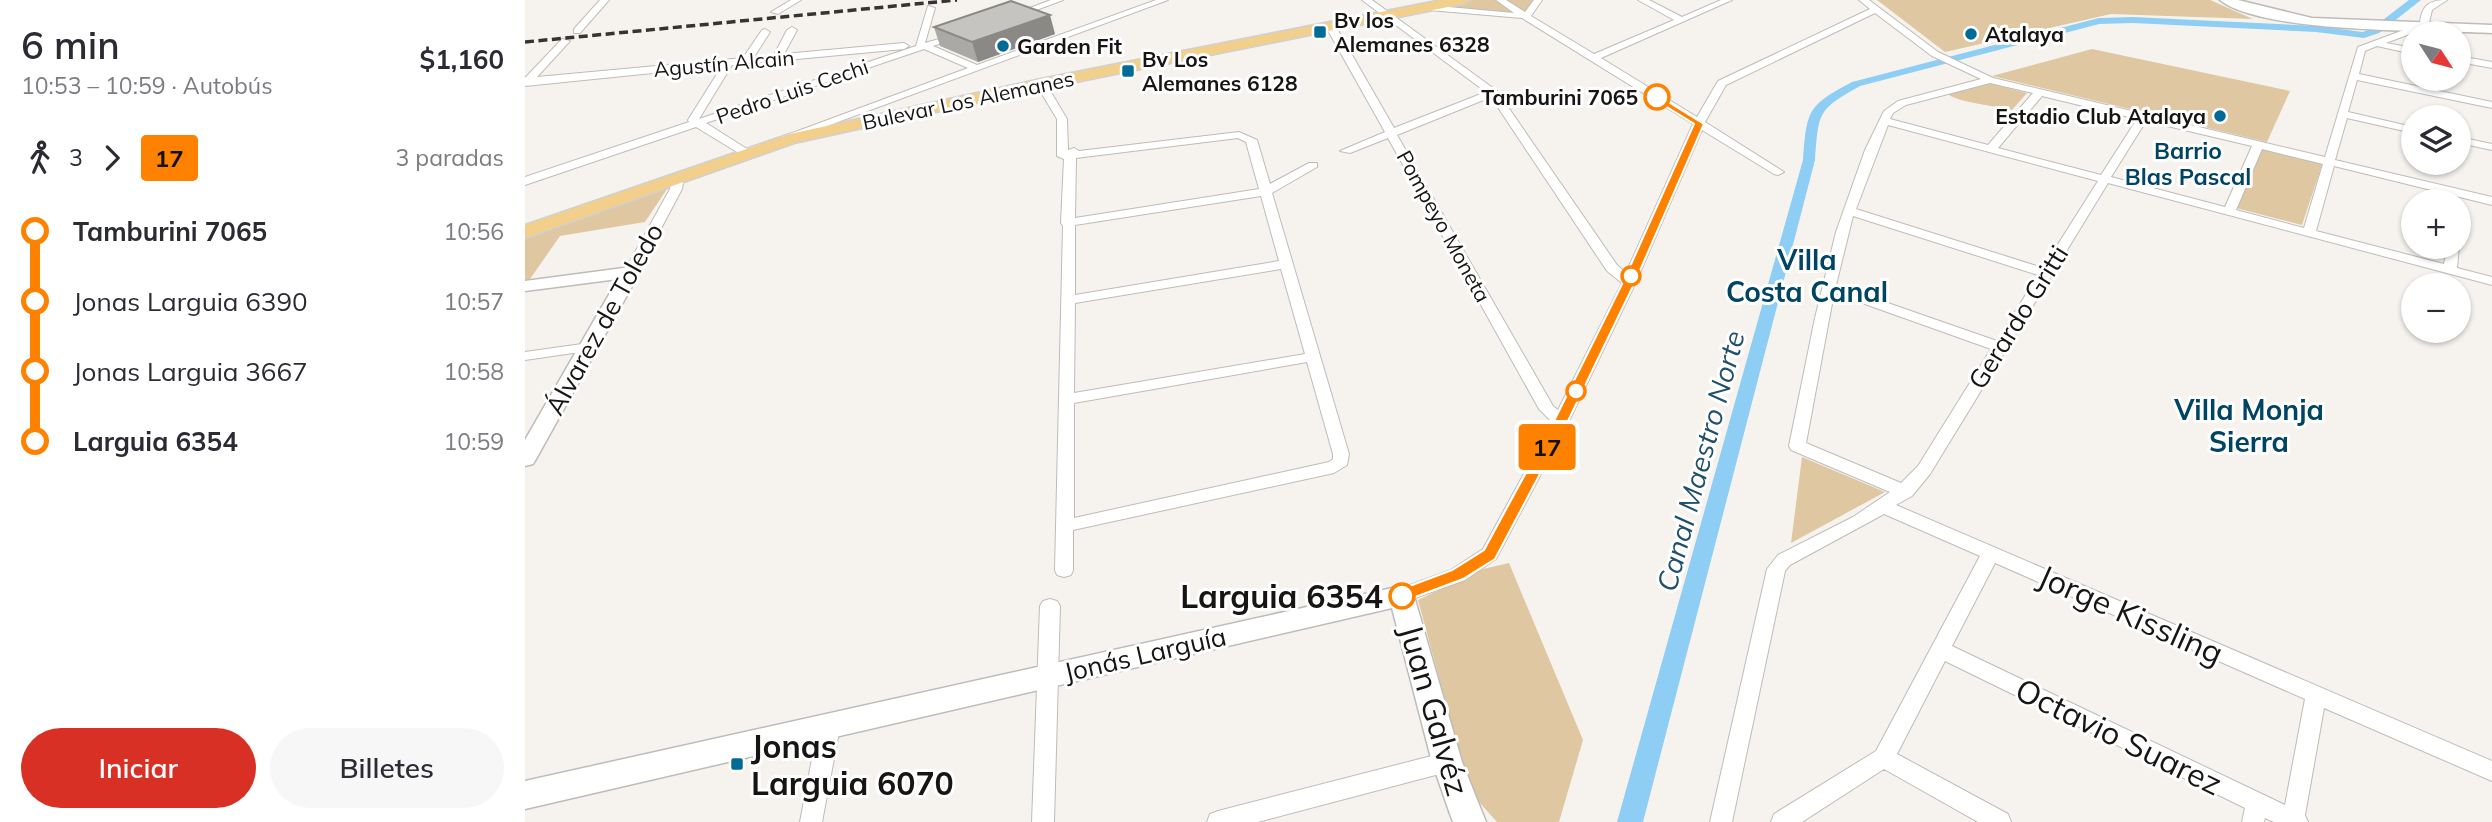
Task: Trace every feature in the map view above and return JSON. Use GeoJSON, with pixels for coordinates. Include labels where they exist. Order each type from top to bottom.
{"type":"FeatureCollection","features":[{"type":"Feature","properties":{"kind":"main road","name":"Bulevar Los Alemanes"},"geometry":{"type":"LineString","coordinates":[[525,232],[746,153],[832,129],[1046,83],[1386,16],[1432,4],[1463,0]]}},
{"type":"Feature","properties":{"kind":"main road"},"geometry":{"type":"LineString","coordinates":[[2226,0],[2300,20],[2401,22]]}},
{"type":"Feature","properties":{"kind":"main road"},"geometry":{"type":"LineString","coordinates":[[2243,0],[2297,15],[2366,21]]}},
{"type":"Feature","properties":{"kind":"main road"},"geometry":{"type":"LineString","coordinates":[[2471,25],[2492,27]]}},
{"type":"Feature","properties":{"kind":"main road"},"geometry":{"type":"LineString","coordinates":[[525,286],[631,272]]}},
{"type":"Feature","properties":{"kind":"main road","name":"Álvarez de Toledo"},"geometry":{"type":"LineString","coordinates":[[525,459],[533,432],[589,347],[631,272]]}},
{"type":"Feature","properties":{"kind":"main road","name":"Jonás Larguía"},"geometry":{"type":"LineString","coordinates":[[527,799],[1402,596]]}},
{"type":"Feature","properties":{"kind":"main road","name":"Juan Galvéz"},"geometry":{"type":"LineString","coordinates":[[1402,596],[1447,762],[1465,814],[1471,822]]}},
{"type":"Feature","properties":{"kind":"street"},"geometry":{"type":"LineString","coordinates":[[577,31],[605,0]]}},
{"type":"Feature","properties":{"kind":"street"},"geometry":{"type":"LineString","coordinates":[[775,12],[797,0]]}},
{"type":"Feature","properties":{"kind":"street"},"geometry":{"type":"LineString","coordinates":[[998,21],[1059,0]]}},
{"type":"Feature","properties":{"kind":"street"},"geometry":{"type":"LineString","coordinates":[[729,62],[694,117],[694,123],[746,153],[1164,0]]}},
{"type":"Feature","properties":{"kind":"street"},"geometry":{"type":"LineString","coordinates":[[1366,0],[1493,93],[1612,268],[1629,282]]}},
{"type":"Feature","properties":{"kind":"street"},"geometry":{"type":"LineString","coordinates":[[1500,0],[1778,172]]}},
{"type":"Feature","properties":{"kind":"street"},"geometry":{"type":"LineString","coordinates":[[1526,17],[1538,0]]}},
{"type":"Feature","properties":{"kind":"street"},"geometry":{"type":"LineString","coordinates":[[1643,0],[1681,20]]}},
{"type":"Feature","properties":{"kind":"street"},"geometry":{"type":"LineString","coordinates":[[1594,58],[1728,0]]}},
{"type":"Feature","properties":{"kind":"street"},"geometry":{"type":"LineString","coordinates":[[1863,0],[1942,58],[1990,80],[2429,189]]}},
{"type":"Feature","properties":{"kind":"street"},"geometry":{"type":"LineString","coordinates":[[2425,21],[2430,6],[2443,0]]}},
{"type":"Feature","properties":{"kind":"street"},"geometry":{"type":"LineString","coordinates":[[1432,4],[1526,17]]}},
{"type":"Feature","properties":{"kind":"street"},"geometry":{"type":"LineString","coordinates":[[931,8],[922,45],[978,68]]}},
{"type":"Feature","properties":{"kind":"street","name":"Jonás Larguía"},"geometry":{"type":"LineString","coordinates":[[1402,596],[1458,575],[1490,554],[1561,421],[1629,282],[1699,124],[1728,78],[1875,10]]}},
{"type":"Feature","properties":{"kind":"street","name":"Pompeyo Moneta"},"geometry":{"type":"LineString","coordinates":[[1331,27],[1547,409],[1561,421]]}},
{"type":"Feature","properties":{"kind":"street","name":"Pedro Luis Cechi"},"geometry":{"type":"LineString","coordinates":[[525,181],[973,29]]}},
{"type":"Feature","properties":{"kind":"street"},"geometry":{"type":"LineString","coordinates":[[777,58],[792,30]]}},
{"type":"Feature","properties":{"kind":"street"},"geometry":{"type":"LineString","coordinates":[[747,60],[765,32]]}},
{"type":"Feature","properties":{"kind":"street"},"geometry":{"type":"LineString","coordinates":[[2309,233],[2351,76],[2361,50],[2401,33]]}},
{"type":"Feature","properties":{"kind":"street"},"geometry":{"type":"LineString","coordinates":[[527,83],[565,41]]}},
{"type":"Feature","properties":{"kind":"street"},"geometry":{"type":"LineString","coordinates":[[2378,44],[2401,49]]}},
{"type":"Feature","properties":{"kind":"street","name":"Agustín Alcain"},"geometry":{"type":"LineString","coordinates":[[527,83],[922,45]]}},
{"type":"Feature","properties":{"kind":"street"},"geometry":{"type":"LineString","coordinates":[[2471,61],[2492,65]]}},
{"type":"Feature","properties":{"kind":"street"},"geometry":{"type":"LineString","coordinates":[[2351,76],[2492,105]]}},
{"type":"Feature","properties":{"kind":"street"},"geometry":{"type":"LineString","coordinates":[[1906,492],[1797,446],[1829,287],[1849,211],[1884,121],[1893,107],[1990,80]]}},
{"type":"Feature","properties":{"kind":"street"},"geometry":{"type":"LineString","coordinates":[[1046,83],[1062,118],[1063,156],[1247,136],[1251,139],[1341,454],[1341,461],[1334,467],[1064,526]]}},
{"type":"Feature","properties":{"kind":"street"},"geometry":{"type":"LineString","coordinates":[[1346,151],[1493,93]]}},
{"type":"Feature","properties":{"kind":"street"},"geometry":{"type":"LineString","coordinates":[[1991,149],[2039,93]]}},
{"type":"Feature","properties":{"kind":"street"},"geometry":{"type":"LineString","coordinates":[[2341,114],[2401,127]]}},
{"type":"Feature","properties":{"kind":"street","name":"Gerardo Gritti"},"geometry":{"type":"LineString","coordinates":[[1884,507],[1906,492],[1924,470],[2143,117]]}},
{"type":"Feature","properties":{"kind":"street"},"geometry":{"type":"LineString","coordinates":[[1884,121],[2492,281]]}},
{"type":"Feature","properties":{"kind":"street"},"geometry":{"type":"LineString","coordinates":[[2471,143],[2492,147]]}},
{"type":"Feature","properties":{"kind":"street"},"geometry":{"type":"LineString","coordinates":[[2229,212],[2258,145]]}},
{"type":"Feature","properties":{"kind":"street"},"geometry":{"type":"LineString","coordinates":[[1064,570],[1070,156]]}},
{"type":"Feature","properties":{"kind":"street"},"geometry":{"type":"LineString","coordinates":[[1067,223],[1265,192],[1313,165]]}},
{"type":"Feature","properties":{"kind":"street","name":"Álvarez de Toledo"},"geometry":{"type":"LineString","coordinates":[[631,272],[676,189],[678,177]]}},
{"type":"Feature","properties":{"kind":"street"},"geometry":{"type":"LineString","coordinates":[[2471,198],[2492,201]]}},
{"type":"Feature","properties":{"kind":"street"},"geometry":{"type":"LineString","coordinates":[[1849,211],[2046,273]]}},
{"type":"Feature","properties":{"kind":"street"},"geometry":{"type":"LineString","coordinates":[[2450,270],[2451,259]]}},
{"type":"Feature","properties":{"kind":"street"},"geometry":{"type":"LineString","coordinates":[[1067,300],[1286,264]]}},
{"type":"Feature","properties":{"kind":"street"},"geometry":{"type":"LineString","coordinates":[[1829,287],[1999,347]]}},
{"type":"Feature","properties":{"kind":"street"},"geometry":{"type":"LineString","coordinates":[[525,356],[589,347]]}},
{"type":"Feature","properties":{"kind":"street"},"geometry":{"type":"LineString","coordinates":[[1066,399],[1312,357]]}},
{"type":"Feature","properties":{"kind":"street"},"geometry":{"type":"LineString","coordinates":[[1721,822],[1776,569],[1784,560],[1884,507]]}},
{"type":"Feature","properties":{"kind":"street","name":"Jorge Kissling"},"geometry":{"type":"LineString","coordinates":[[1884,507],[2492,771]]}},
{"type":"Feature","properties":{"kind":"street"},"geometry":{"type":"LineString","coordinates":[[1782,822],[1884,758],[1991,553]]}},
{"type":"Feature","properties":{"kind":"street"},"geometry":{"type":"LineString","coordinates":[[1043,822],[1049,606]]}},
{"type":"Feature","properties":{"kind":"street","name":"Octavio Suarez"},"geometry":{"type":"LineString","coordinates":[[1941,650],[2255,813],[2295,821]]}},
{"type":"Feature","properties":{"kind":"street"},"geometry":{"type":"LineString","coordinates":[[2295,821],[2316,695]]}},
{"type":"Feature","properties":{"kind":"street"},"geometry":{"type":"LineString","coordinates":[[811,822],[829,727]]}},
{"type":"Feature","properties":{"kind":"street"},"geometry":{"type":"LineString","coordinates":[[1884,758],[2000,822]]}},
{"type":"Feature","properties":{"kind":"street"},"geometry":{"type":"LineString","coordinates":[[1219,822],[1447,762]]}},
{"type":"Feature","properties":{"kind":"shaded area"},"geometry":{"type":"Polygon","coordinates":[[[1440,0],[1533,0],[1524,14],[1438,6],[1440,0]]]}},
{"type":"Feature","properties":{"kind":"shaded area","name":"Atalaya"},"geometry":{"type":"Polygon","coordinates":[[[1877,0],[2210,0],[2253,19],[2111,14],[1945,52],[1877,0]]]}},
{"type":"Feature","properties":{"kind":"shaded area","name":"Estadio Club Atalaya"},"geometry":{"type":"Polygon","coordinates":[[[2092,49],[2290,91],[2267,142],[1992,76],[2092,49]]]}},
{"type":"Feature","properties":{"kind":"shaded area"},"geometry":{"type":"Polygon","coordinates":[[[1988,83],[2027,93],[2012,110],[1967,102],[1948,94],[1988,83]]]}},
{"type":"Feature","properties":{"kind":"shaded area"},"geometry":{"type":"Polygon","coordinates":[[[2262,148],[2323,162],[2302,225],[2236,208],[2262,148]]]}},
{"type":"Feature","properties":{"kind":"shaded area"},"geometry":{"type":"Polygon","coordinates":[[[669,186],[645,222],[560,236],[530,279],[525,280],[525,239],[669,186]]]}},
{"type":"Feature","properties":{"kind":"shaded area"},"geometry":{"type":"Polygon","coordinates":[[[1802,457],[1885,492],[1791,543],[1802,457]]]}},
{"type":"Feature","properties":{"kind":"shaded area"},"geometry":{"type":"Polygon","coordinates":[[[1509,563],[1583,740],[1559,822],[1497,822],[1470,792],[1418,600],[1483,569],[1509,563]]]}},
{"type":"Feature","properties":{"kind":"building"},"geometry":{"type":"Polygon","coordinates":[[[1011,1],[1050,15],[972,42],[934,27],[1011,1]]]}},
{"type":"Feature","properties":{"kind":"waterway","name":"Canal Maestro Norte"},"geometry":{"type":"LineString","coordinates":[[1630,822],[1809,160],[1813,119],[1821,105],[1856,84],[2099,21],[2133,20],[2316,29],[2364,35],[2375,31],[2403,7],[2416,0]]}},
{"type":"Feature","properties":{"kind":"railway"},"geometry":{"type":"LineString","coordinates":[[525,42],[957,0]]}},
{"type":"Feature","properties":{"kind":"bus line","name":"17"},"geometry":{"type":"LineString","coordinates":[[1402,596],[1458,575],[1490,554],[1561,421],[1629,282],[1699,124],[1657,97]]}},
{"type":"Feature","properties":{"kind":"place","name":"Bv los Alemanes 6328"},"geometry":{"type":"Point","coordinates":[1320,32]}},
{"type":"Feature","properties":{"kind":"place","name":"Atalaya"},"geometry":{"type":"Point","coordinates":[1971,34]}},
{"type":"Feature","properties":{"kind":"place","name":"Garden Fit"},"geometry":{"type":"Point","coordinates":[1003,46]}},
{"type":"Feature","properties":{"kind":"place","name":"Bv Los Alemanes 6128"},"geometry":{"type":"Point","coordinates":[1128,71]}},
{"type":"Feature","properties":{"kind":"place","name":"Tamburini 7065"},"geometry":{"type":"Point","coordinates":[1657,97]}},
{"type":"Feature","properties":{"kind":"place","name":"Estadio Club Atalaya"},"geometry":{"type":"Point","coordinates":[2220,116]}},
{"type":"Feature","properties":{"kind":"place","name":"Larguia 6354"},"geometry":{"type":"Point","coordinates":[1402,596]}},
{"type":"Feature","properties":{"kind":"place","name":"Jonas Larguia 6070"},"geometry":{"type":"Point","coordinates":[737,764]}},
{"type":"Feature","properties":{"kind":"district","name":"Barrio Blas Pascal"},"geometry":{"type":"Point","coordinates":[2188,163]}},
{"type":"Feature","properties":{"kind":"district","name":"Villa Costa Canal"},"geometry":{"type":"Point","coordinates":[1807,275]}},
{"type":"Feature","properties":{"kind":"district","name":"Villa Monja Sierra"},"geometry":{"type":"Point","coordinates":[2249,425]}}]}
